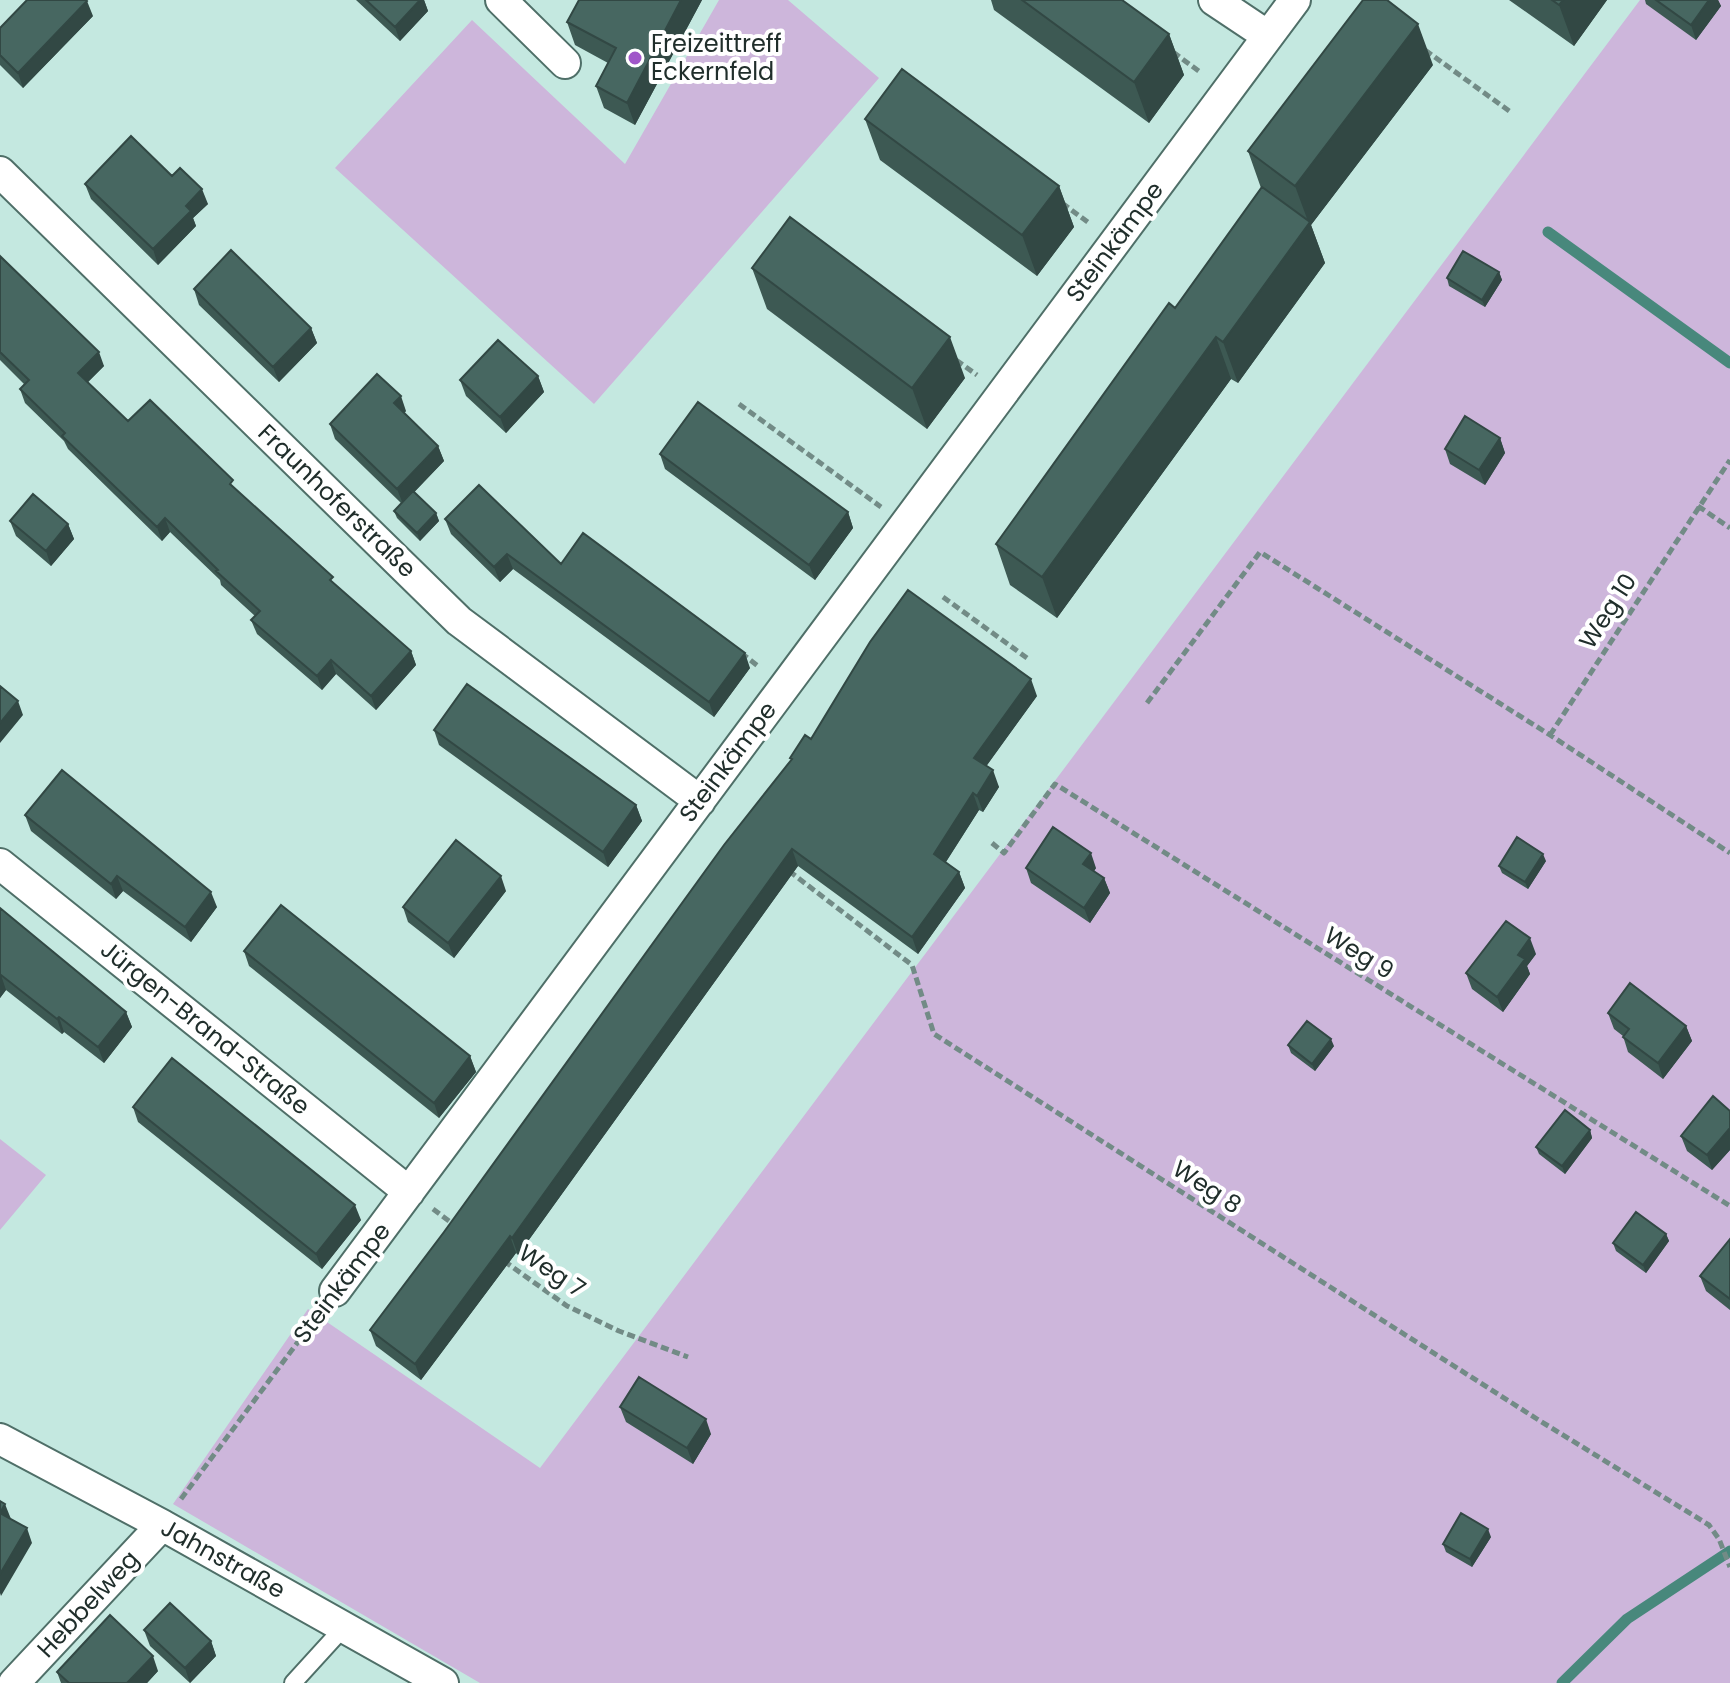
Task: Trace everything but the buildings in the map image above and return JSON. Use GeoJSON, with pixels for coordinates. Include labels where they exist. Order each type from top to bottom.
{"type":"FeatureCollection","features":[{"type":"Feature","properties":{"kind":"street"},"geometry":{"type":"LineString","coordinates":[[501,0],[565,63]]}},
{"type":"Feature","properties":{"kind":"street"},"geometry":{"type":"LineString","coordinates":[[1214,0],[1268,36]]}},
{"type":"Feature","properties":{"kind":"street","name":"Steinkämpe"},"geometry":{"type":"LineString","coordinates":[[335,1291],[1295,0]]}},
{"type":"Feature","properties":{"kind":"street","name":"Fraunhoferstraße"},"geometry":{"type":"LineString","coordinates":[[0,172],[459,621],[700,801]]}},
{"type":"Feature","properties":{"kind":"street","name":"Jürgen-Brand-Straße"},"geometry":{"type":"LineString","coordinates":[[0,864],[409,1192]]}},
{"type":"Feature","properties":{"kind":"street","name":"Jahnstraße"},"geometry":{"type":"LineString","coordinates":[[0,1439],[162,1525],[443,1683]]}},
{"type":"Feature","properties":{"kind":"street","name":"Hebbelweg"},"geometry":{"type":"LineString","coordinates":[[14,1683],[162,1525]]}},
{"type":"Feature","properties":{"kind":"lane"},"geometry":{"type":"LineString","coordinates":[[293,1683],[344,1627]]}},
{"type":"Feature","properties":{"kind":"path"},"geometry":{"type":"LineString","coordinates":[[1166,46],[1226,92]]}},
{"type":"Feature","properties":{"kind":"path"},"geometry":{"type":"LineString","coordinates":[[1423,49],[1512,113]]}},
{"type":"Feature","properties":{"kind":"path"},"geometry":{"type":"LineString","coordinates":[[1054,197],[1115,242]]}},
{"type":"Feature","properties":{"kind":"path"},"geometry":{"type":"LineString","coordinates":[[951,356],[1002,394]]}},
{"type":"Feature","properties":{"kind":"path"},"geometry":{"type":"LineString","coordinates":[[739,404],[905,524]]}},
{"type":"Feature","properties":{"kind":"path","name":"Weg 10"},"geometry":{"type":"LineString","coordinates":[[1550,735],[1697,506],[1730,460]]}},
{"type":"Feature","properties":{"kind":"path"},"geometry":{"type":"LineString","coordinates":[[1697,506],[1730,528]]}},
{"type":"Feature","properties":{"kind":"path"},"geometry":{"type":"LineString","coordinates":[[1147,703],[1260,552],[1730,853]]}},
{"type":"Feature","properties":{"kind":"path"},"geometry":{"type":"LineString","coordinates":[[943,597],[1027,658]]}},
{"type":"Feature","properties":{"kind":"path"},"geometry":{"type":"LineString","coordinates":[[735,649],[785,686]]}},
{"type":"Feature","properties":{"kind":"path","name":"Weg 9"},"geometry":{"type":"LineString","coordinates":[[992,843],[1004,853],[1055,784],[1730,1206]]}},
{"type":"Feature","properties":{"kind":"path","name":"Weg 8"},"geometry":{"type":"LineString","coordinates":[[786,868],[912,965],[934,1034],[1537,1419],[1709,1525],[1719,1539],[1730,1567]]}},
{"type":"Feature","properties":{"kind":"path"},"geometry":{"type":"LineString","coordinates":[[409,1192],[458,1227]]}},
{"type":"Feature","properties":{"kind":"path","name":"Weg 7"},"geometry":{"type":"LineString","coordinates":[[494,1253],[567,1306],[619,1331],[688,1357]]}},
{"type":"Feature","properties":{"kind":"path","name":"Steinkämpe"},"geometry":{"type":"LineString","coordinates":[[162,1525],[335,1291]]}},
{"type":"Feature","properties":{"kind":"shaded area"},"geometry":{"type":"Polygon","coordinates":[[[719,0],[788,0],[879,78],[594,404],[335,168],[472,20],[625,164],[719,0]]]}},
{"type":"Feature","properties":{"kind":"shaded area"},"geometry":{"type":"Polygon","coordinates":[[[1640,0],[1730,0],[1730,1683],[480,1683],[173,1504],[308,1309],[540,1468],[1640,0]]]}},
{"type":"Feature","properties":{"kind":"shaded area"},"geometry":{"type":"Polygon","coordinates":[[[0,1139],[46,1175],[0,1230],[0,1139]]]}},
{"type":"Feature","properties":{"kind":"waterway"},"geometry":{"type":"LineString","coordinates":[[1548,232],[1730,363]]}},
{"type":"Feature","properties":{"kind":"waterway"},"geometry":{"type":"LineString","coordinates":[[1562,1683],[1627,1619],[1730,1551]]}},
{"type":"Feature","properties":{"kind":"place","name":"Freizeittreff Eckernfeld"},"geometry":{"type":"Point","coordinates":[635,58]}}]}
